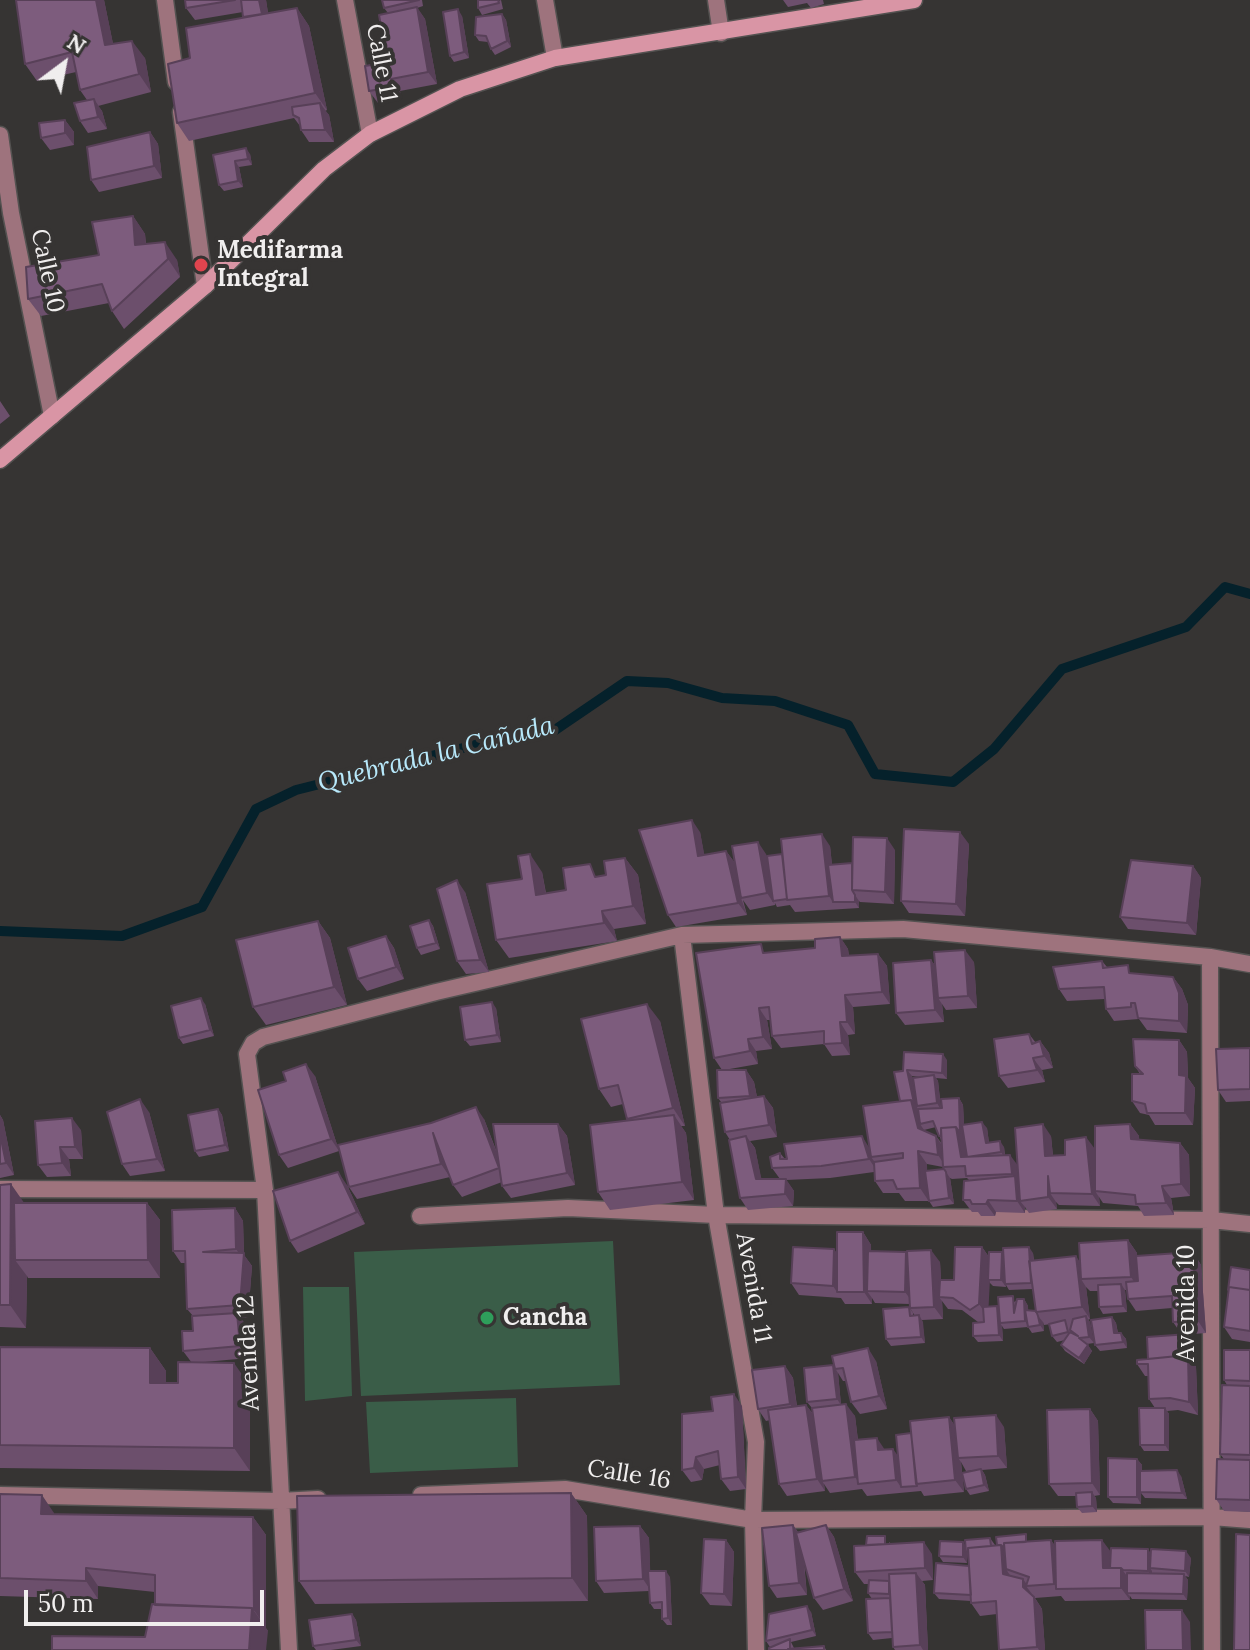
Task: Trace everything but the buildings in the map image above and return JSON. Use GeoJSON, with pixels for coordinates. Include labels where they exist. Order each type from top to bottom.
{"type":"FeatureCollection","features":[{"type":"Feature","properties":{"kind":"street"},"geometry":{"type":"LineString","coordinates":[[165,0],[205,286]]}},
{"type":"Feature","properties":{"kind":"street","name":"Calle 11"},"geometry":{"type":"LineString","coordinates":[[345,0],[370,134]]}},
{"type":"Feature","properties":{"kind":"street"},"geometry":{"type":"LineString","coordinates":[[545,0],[555,58]]}},
{"type":"Feature","properties":{"kind":"street"},"geometry":{"type":"LineString","coordinates":[[716,0],[721,33]]}},
{"type":"Feature","properties":{"kind":"street"},"geometry":{"type":"LineString","coordinates":[[0,460],[205,286],[324,169],[370,134],[460,89],[555,58],[902,1]]}},
{"type":"Feature","properties":{"kind":"street","name":"Calle 10"},"geometry":{"type":"LineString","coordinates":[[0,135],[6,218],[52,416]]}},
{"type":"Feature","properties":{"kind":"street"},"geometry":{"type":"LineString","coordinates":[[682,935],[903,929],[1210,957],[1250,964]]}},
{"type":"Feature","properties":{"kind":"street","name":"Avenida 12"},"geometry":{"type":"LineString","coordinates":[[289,1650],[265,1190],[247,1054],[253,1043],[263,1037],[436,992],[682,935]]}},
{"type":"Feature","properties":{"kind":"street","name":"Avenida 11"},"geometry":{"type":"LineString","coordinates":[[682,935],[716,1215],[756,1442],[753,1520],[756,1650]]}},
{"type":"Feature","properties":{"kind":"street","name":"Avenida 10"},"geometry":{"type":"LineString","coordinates":[[1210,957],[1212,1650]]}},
{"type":"Feature","properties":{"kind":"street"},"geometry":{"type":"LineString","coordinates":[[0,1189],[265,1190]]}},
{"type":"Feature","properties":{"kind":"street"},"geometry":{"type":"LineString","coordinates":[[420,1216],[568,1208],[716,1215],[1211,1220],[1250,1224]]}},
{"type":"Feature","properties":{"kind":"street","name":"Calle 16"},"geometry":{"type":"LineString","coordinates":[[407,1496],[565,1489],[753,1520],[1212,1517],[1250,1520]]}},
{"type":"Feature","properties":{"kind":"street"},"geometry":{"type":"LineString","coordinates":[[0,1495],[280,1501],[327,1499]]}},
{"type":"Feature","properties":{"kind":"green space","name":"Cancha"},"geometry":{"type":"Polygon","coordinates":[[[613,1241],[620,1385],[361,1396],[354,1252],[613,1241]]]}},
{"type":"Feature","properties":{"kind":"green space"},"geometry":{"type":"Polygon","coordinates":[[[303,1287],[349,1287],[352,1396],[305,1401],[303,1287]]]}},
{"type":"Feature","properties":{"kind":"green space"},"geometry":{"type":"Polygon","coordinates":[[[516,1398],[518,1467],[370,1473],[366,1402],[516,1398]]]}},
{"type":"Feature","properties":{"kind":"waterway","name":"Quebrada la Cañada"},"geometry":{"type":"LineString","coordinates":[[0,931],[122,936],[202,907],[256,809],[296,790],[491,741],[555,730],[627,681],[668,683],[722,698],[775,701],[848,725],[875,774],[953,782],[994,749],[1062,669],[1186,627],[1225,587],[1250,594]]}},
{"type":"Feature","properties":{"kind":"place","name":"Medifarma Integral"},"geometry":{"type":"Point","coordinates":[201,265]}},
{"type":"Feature","properties":{"kind":"place","name":"Cancha"},"geometry":{"type":"Point","coordinates":[487,1318]}}]}
